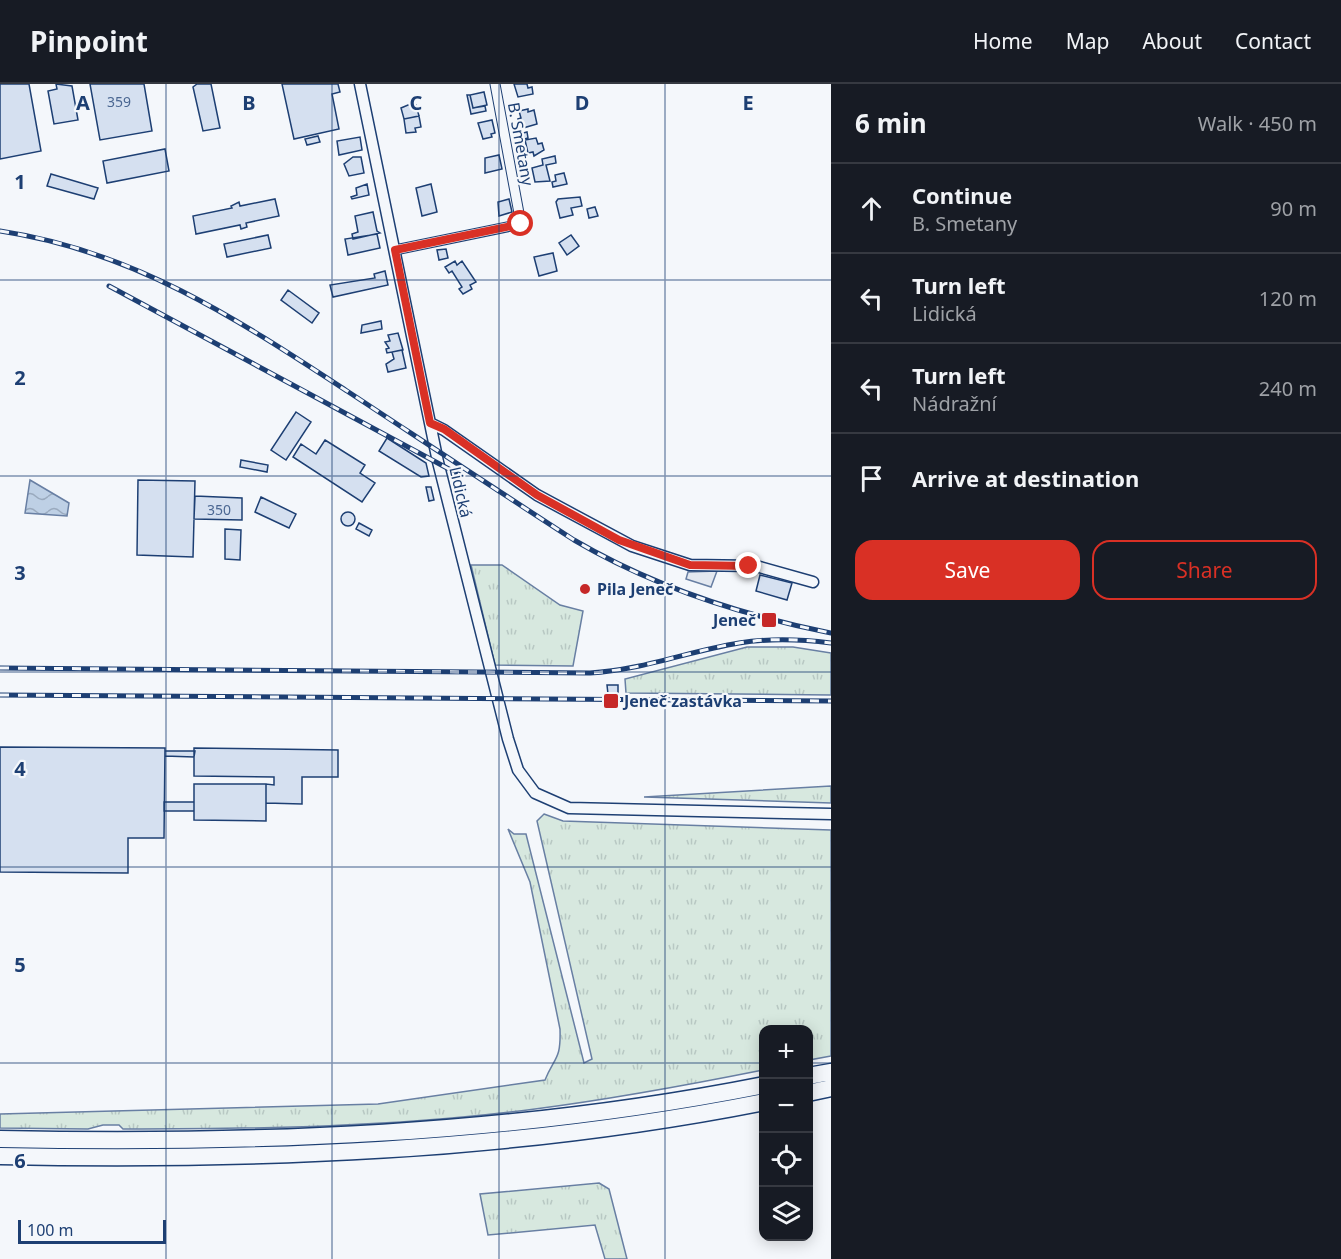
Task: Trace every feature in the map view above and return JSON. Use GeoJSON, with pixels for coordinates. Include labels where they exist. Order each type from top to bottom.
{"type":"FeatureCollection","features":[{"type":"Feature","properties":{"kind":"highway"},"geometry":{"type":"LineString","coordinates":[[813,1076],[831,1071]]}},
{"type":"Feature","properties":{"kind":"highway"},"geometry":{"type":"LineString","coordinates":[[0,1139],[197,1141],[369,1135],[556,1118],[759,1086]]}},
{"type":"Feature","properties":{"kind":"highway"},"geometry":{"type":"LineString","coordinates":[[813,1092],[831,1088]]}},
{"type":"Feature","properties":{"kind":"highway"},"geometry":{"type":"LineString","coordinates":[[0,1155],[197,1158],[432,1148],[556,1136],[759,1103]]}},
{"type":"Feature","properties":{"kind":"street","name":"Lidická"},"geometry":{"type":"LineString","coordinates":[[360,84],[430,423],[507,739],[518,770],[536,793],[552,803],[569,808],[831,814]]}},
{"type":"Feature","properties":{"kind":"street","name":"B. Smetany"},"geometry":{"type":"LineString","coordinates":[[395,250],[521,224],[495,84]]}},
{"type":"Feature","properties":{"kind":"street"},"geometry":{"type":"LineString","coordinates":[[430,423],[444,429],[537,495],[619,540],[690,565],[756,566],[813,582]]}},
{"type":"Feature","properties":{"kind":"green space"},"geometry":{"type":"Polygon","coordinates":[[[471,565],[502,565],[560,605],[583,611],[573,666],[495,665],[471,565]]]}},
{"type":"Feature","properties":{"kind":"green space"},"geometry":{"type":"Polygon","coordinates":[[[747,647],[793,647],[831,653],[831,695],[626,693],[625,679],[747,647]]]}},
{"type":"Feature","properties":{"kind":"green space"},"geometry":{"type":"Polygon","coordinates":[[[831,786],[831,803],[644,797],[831,786]]]}},
{"type":"Feature","properties":{"kind":"green space"},"geometry":{"type":"Polygon","coordinates":[[[544,814],[563,821],[831,830],[831,1056],[813,1059],[813,1025],[759,1025],[759,1071],[593,1101],[535,1109],[433,1120],[329,1126],[123,1129],[119,1125],[103,1125],[88,1129],[0,1128],[0,1114],[378,1104],[545,1080],[557,1057],[560,1029],[530,882],[508,829],[514,834],[526,834],[584,1063],[592,1059],[537,821],[544,814]]]}},
{"type":"Feature","properties":{"kind":"green space"},"geometry":{"type":"Polygon","coordinates":[[[599,1183],[609,1189],[627,1259],[605,1259],[595,1225],[488,1235],[480,1194],[599,1183]]]}},
{"type":"Feature","properties":{"kind":"shaded area"},"geometry":{"type":"Polygon","coordinates":[[[717,571],[711,587],[686,579],[688,572],[717,571]]]}},
{"type":"Feature","properties":{"kind":"water"},"geometry":{"type":"Polygon","coordinates":[[[30,480],[69,503],[67,516],[25,513],[30,480]]]}},
{"type":"Feature","properties":{"kind":"building"},"geometry":{"type":"Polygon","coordinates":[[[0,84],[29,84],[41,151],[0,159],[0,84]]]}},
{"type":"Feature","properties":{"kind":"building"},"geometry":{"type":"Polygon","coordinates":[[[56,84],[72,86],[78,120],[54,124],[48,91],[57,89],[56,84]]]}},
{"type":"Feature","properties":{"kind":"building"},"geometry":{"type":"Polygon","coordinates":[[[90,84],[144,84],[152,131],[100,140],[90,84]]]}},
{"type":"Feature","properties":{"kind":"building"},"geometry":{"type":"Polygon","coordinates":[[[197,84],[211,84],[220,128],[203,131],[193,87],[197,84]]]}},
{"type":"Feature","properties":{"kind":"building"},"geometry":{"type":"Polygon","coordinates":[[[282,84],[338,84],[340,92],[332,94],[339,129],[294,139],[282,84]]]}},
{"type":"Feature","properties":{"kind":"building"},"geometry":{"type":"Polygon","coordinates":[[[514,84],[527,84],[528,88],[532,87],[533,94],[518,97],[514,84]]]}},
{"type":"Feature","properties":{"kind":"building"},"geometry":{"type":"Polygon","coordinates":[[[484,92],[487,105],[473,108],[470,95],[484,92]]]}},
{"type":"Feature","properties":{"kind":"building"},"geometry":{"type":"Polygon","coordinates":[[[467,95],[470,95],[473,108],[485,106],[486,111],[471,114],[467,95]]]}},
{"type":"Feature","properties":{"kind":"building"},"geometry":{"type":"Polygon","coordinates":[[[416,105],[419,116],[404,119],[401,108],[416,105]]]}},
{"type":"Feature","properties":{"kind":"building"},"geometry":{"type":"Polygon","coordinates":[[[528,109],[528,112],[534,110],[537,124],[523,128],[518,119],[521,118],[519,111],[528,109]]]}},
{"type":"Feature","properties":{"kind":"building"},"geometry":{"type":"Polygon","coordinates":[[[419,116],[421,127],[415,128],[416,132],[406,133],[404,119],[419,116]]]}},
{"type":"Feature","properties":{"kind":"building"},"geometry":{"type":"Polygon","coordinates":[[[492,120],[495,133],[491,134],[492,137],[483,139],[478,123],[492,120]]]}},
{"type":"Feature","properties":{"kind":"building"},"geometry":{"type":"Polygon","coordinates":[[[527,132],[528,138],[518,141],[516,135],[527,132]]]}},
{"type":"Feature","properties":{"kind":"building"},"geometry":{"type":"Polygon","coordinates":[[[318,136],[320,142],[307,145],[305,139],[318,136]]]}},
{"type":"Feature","properties":{"kind":"building"},"geometry":{"type":"Polygon","coordinates":[[[360,137],[362,150],[339,155],[337,141],[360,137]]]}},
{"type":"Feature","properties":{"kind":"building"},"geometry":{"type":"Polygon","coordinates":[[[536,138],[538,144],[542,143],[544,150],[534,156],[533,152],[528,153],[525,140],[536,138]]]}},
{"type":"Feature","properties":{"kind":"building"},"geometry":{"type":"Polygon","coordinates":[[[165,149],[169,171],[107,183],[103,161],[165,149]]]}},
{"type":"Feature","properties":{"kind":"building"},"geometry":{"type":"Polygon","coordinates":[[[499,155],[502,169],[485,173],[485,158],[499,155]]]}},
{"type":"Feature","properties":{"kind":"building"},"geometry":{"type":"Polygon","coordinates":[[[555,156],[556,163],[546,165],[550,181],[535,182],[532,168],[543,165],[542,159],[555,156]]]}},
{"type":"Feature","properties":{"kind":"building"},"geometry":{"type":"Polygon","coordinates":[[[353,157],[361,157],[364,173],[349,176],[344,164],[353,157]]]}},
{"type":"Feature","properties":{"kind":"building"},"geometry":{"type":"Polygon","coordinates":[[[564,173],[567,184],[553,187],[552,182],[556,181],[555,175],[564,173]]]}},
{"type":"Feature","properties":{"kind":"building"},"geometry":{"type":"Polygon","coordinates":[[[51,174],[98,188],[94,199],[47,186],[51,174]]]}},
{"type":"Feature","properties":{"kind":"building"},"geometry":{"type":"Polygon","coordinates":[[[367,184],[369,195],[352,199],[351,197],[357,195],[356,188],[367,184]]]}},
{"type":"Feature","properties":{"kind":"building"},"geometry":{"type":"Polygon","coordinates":[[[431,184],[437,212],[422,216],[416,188],[431,184]]]}},
{"type":"Feature","properties":{"kind":"building"},"geometry":{"type":"Polygon","coordinates":[[[580,197],[582,206],[571,208],[573,215],[560,218],[556,202],[558,199],[580,197]]]}},
{"type":"Feature","properties":{"kind":"building"},"geometry":{"type":"Polygon","coordinates":[[[275,199],[279,216],[246,223],[247,227],[241,229],[240,225],[196,234],[193,216],[232,208],[231,206],[239,202],[240,206],[275,199]]]}},
{"type":"Feature","properties":{"kind":"building"},"geometry":{"type":"Polygon","coordinates":[[[509,199],[512,212],[499,216],[498,202],[509,199]]]}},
{"type":"Feature","properties":{"kind":"building"},"geometry":{"type":"Polygon","coordinates":[[[595,207],[598,216],[589,218],[587,209],[595,207]]]}},
{"type":"Feature","properties":{"kind":"building"},"geometry":{"type":"Polygon","coordinates":[[[373,212],[377,231],[380,233],[353,239],[352,234],[358,232],[355,216],[373,212]]]}},
{"type":"Feature","properties":{"kind":"building"},"geometry":{"type":"Polygon","coordinates":[[[377,234],[380,248],[348,255],[345,239],[377,234]]]}},
{"type":"Feature","properties":{"kind":"building"},"geometry":{"type":"Polygon","coordinates":[[[268,235],[271,248],[227,257],[224,244],[268,235]]]}},
{"type":"Feature","properties":{"kind":"building"},"geometry":{"type":"Polygon","coordinates":[[[571,235],[579,246],[567,255],[559,243],[571,235]]]}},
{"type":"Feature","properties":{"kind":"building"},"geometry":{"type":"Polygon","coordinates":[[[446,249],[448,258],[439,260],[437,250],[446,249]]]}},
{"type":"Feature","properties":{"kind":"building"},"geometry":{"type":"Polygon","coordinates":[[[553,253],[557,271],[539,276],[534,257],[553,253]]]}},
{"type":"Feature","properties":{"kind":"building"},"geometry":{"type":"Polygon","coordinates":[[[455,261],[457,265],[462,261],[476,282],[470,285],[472,289],[463,294],[459,289],[462,287],[452,271],[449,273],[445,267],[455,261]]]}},
{"type":"Feature","properties":{"kind":"building"},"geometry":{"type":"Polygon","coordinates":[[[385,271],[388,285],[333,297],[330,285],[375,278],[374,274],[385,271]]]}},
{"type":"Feature","properties":{"kind":"building"},"geometry":{"type":"Polygon","coordinates":[[[288,290],[319,313],[312,323],[281,300],[288,290]]]}},
{"type":"Feature","properties":{"kind":"building"},"geometry":{"type":"Polygon","coordinates":[[[381,321],[382,329],[361,333],[362,325],[381,321]]]}},
{"type":"Feature","properties":{"kind":"building"},"geometry":{"type":"Polygon","coordinates":[[[398,333],[403,350],[387,353],[386,349],[389,348],[385,342],[390,341],[388,335],[398,333]]]}},
{"type":"Feature","properties":{"kind":"building"},"geometry":{"type":"Polygon","coordinates":[[[402,350],[406,368],[388,372],[386,364],[394,359],[392,352],[402,350]]]}},
{"type":"Feature","properties":{"kind":"building"},"geometry":{"type":"Polygon","coordinates":[[[296,412],[311,422],[286,460],[271,450],[296,412]]]}},
{"type":"Feature","properties":{"kind":"building"},"geometry":{"type":"Polygon","coordinates":[[[387,438],[426,463],[429,476],[421,477],[379,451],[387,438]]]}},
{"type":"Feature","properties":{"kind":"building"},"geometry":{"type":"Polygon","coordinates":[[[325,440],[365,465],[360,473],[375,483],[362,502],[293,457],[301,444],[316,454],[325,440]]]}},
{"type":"Feature","properties":{"kind":"building"},"geometry":{"type":"Polygon","coordinates":[[[241,460],[268,465],[267,472],[240,467],[241,460]]]}},
{"type":"Feature","properties":{"kind":"building"},"geometry":{"type":"Polygon","coordinates":[[[138,480],[195,481],[193,557],[137,555],[138,480]]]}},
{"type":"Feature","properties":{"kind":"building"},"geometry":{"type":"Polygon","coordinates":[[[426,487],[431,487],[434,500],[429,501],[426,487]]]}},
{"type":"Feature","properties":{"kind":"building"},"geometry":{"type":"Polygon","coordinates":[[[195,496],[242,498],[242,520],[194,519],[195,496]]]}},
{"type":"Feature","properties":{"kind":"building"},"geometry":{"type":"Polygon","coordinates":[[[261,497],[296,514],[289,528],[255,512],[261,497]]]}},
{"type":"Feature","properties":{"kind":"building"},"geometry":{"type":"Polygon","coordinates":[[[348,512],[353,514],[355,519],[353,524],[348,526],[343,524],[341,519],[343,514],[348,512]]]}},
{"type":"Feature","properties":{"kind":"building"},"geometry":{"type":"Polygon","coordinates":[[[359,523],[372,530],[369,536],[356,529],[359,523]]]}},
{"type":"Feature","properties":{"kind":"building"},"geometry":{"type":"Polygon","coordinates":[[[225,529],[241,530],[240,560],[225,559],[225,529]]]}},
{"type":"Feature","properties":{"kind":"building"},"geometry":{"type":"Polygon","coordinates":[[[760,575],[792,583],[787,600],[756,591],[760,575]]]}},
{"type":"Feature","properties":{"kind":"building"},"geometry":{"type":"Polygon","coordinates":[[[607,685],[618,685],[618,694],[608,694],[607,685]]]}},
{"type":"Feature","properties":{"kind":"building"},"geometry":{"type":"Polygon","coordinates":[[[0,747],[165,748],[164,838],[128,838],[128,873],[0,872],[0,747]]]}},
{"type":"Feature","properties":{"kind":"building"},"geometry":{"type":"Polygon","coordinates":[[[194,748],[338,750],[338,777],[302,777],[302,804],[266,803],[266,784],[274,785],[274,777],[194,776],[194,748]]]}},
{"type":"Feature","properties":{"kind":"building"},"geometry":{"type":"Polygon","coordinates":[[[165,751],[195,751],[194,757],[165,756],[165,751]]]}},
{"type":"Feature","properties":{"kind":"building"},"geometry":{"type":"Polygon","coordinates":[[[194,784],[266,784],[266,821],[194,820],[194,784]]]}},
{"type":"Feature","properties":{"kind":"building"},"geometry":{"type":"Polygon","coordinates":[[[164,802],[194,802],[194,811],[164,811],[164,802]]]}},
{"type":"Feature","properties":{"kind":"railway"},"geometry":{"type":"LineString","coordinates":[[0,231],[49,241],[95,254],[140,271],[224,314],[306,364],[574,540],[635,572],[731,608],[831,633]]}},
{"type":"Feature","properties":{"kind":"railway"},"geometry":{"type":"LineString","coordinates":[[109,286],[460,475]]}},
{"type":"Feature","properties":{"kind":"railway"},"geometry":{"type":"LineString","coordinates":[[0,668],[590,673],[628,668],[751,641],[785,640],[831,643]]}},
{"type":"Feature","properties":{"kind":"railway"},"geometry":{"type":"LineString","coordinates":[[0,695],[831,701]]}},
{"type":"Feature","properties":{"kind":"place","name":"Pila Jeneč"},"geometry":{"type":"Point","coordinates":[585,589]}},
{"type":"Feature","properties":{"kind":"place","name":"Jeneč"},"geometry":{"type":"Point","coordinates":[769,620]}},
{"type":"Feature","properties":{"kind":"place","name":"Jeneč zastávka"},"geometry":{"type":"Point","coordinates":[611,701]}},
{"type":"Feature","properties":{"kind":"route"},"geometry":{"type":"LineString","coordinates":[[521,224],[395,250],[430,423],[444,429],[537,495],[619,540],[648,552],[698,567],[749,566]]}}]}
